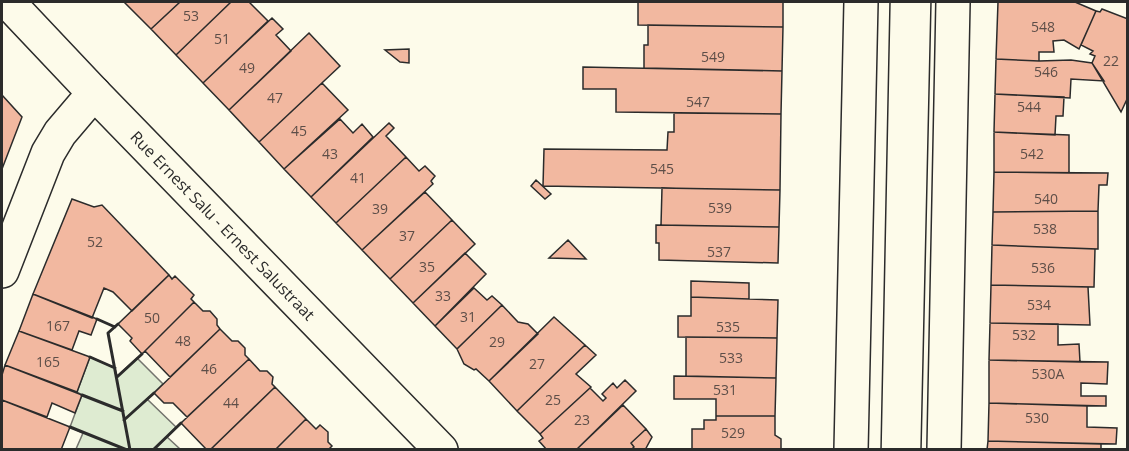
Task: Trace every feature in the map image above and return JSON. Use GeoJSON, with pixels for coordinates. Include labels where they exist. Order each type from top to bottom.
{"type":"FeatureCollection","features":[{"type":"Feature","properties":{"kind":"main road","name":"Rue Ernest Salu - Ernest Salustraat"},"geometry":{"type":"LineString","coordinates":[[8,2],[441,450]]}},
{"type":"Feature","properties":{"kind":"main road"},"geometry":{"type":"LineString","coordinates":[[850,450],[861,2]]}},
{"type":"Feature","properties":{"kind":"main road"},"geometry":{"type":"LineString","coordinates":[[944,450],[953,2]]}},
{"type":"Feature","properties":{"kind":"main road"},"geometry":{"type":"LineString","coordinates":[[2,271],[48,153],[60,133],[94,93]]}},
{"type":"Feature","properties":{"kind":"green space"},"geometry":{"type":"Polygon","coordinates":[[[90,357],[115,368],[117,376],[137,358],[163,384],[147,399],[176,427],[167,437],[180,449],[76,449],[83,433],[70,427],[82,395],[77,392],[90,357]]]}},
{"type":"Feature","properties":{"kind":"building"},"geometry":{"type":"Polygon","coordinates":[[[124,2],[180,2],[151,29],[124,2]]]}},
{"type":"Feature","properties":{"kind":"building"},"geometry":{"type":"Polygon","coordinates":[[[180,2],[231,2],[176,55],[151,29],[180,2]]]}},
{"type":"Feature","properties":{"kind":"building"},"geometry":{"type":"Polygon","coordinates":[[[231,2],[249,2],[268,21],[203,83],[176,55],[231,2]]]}},
{"type":"Feature","properties":{"kind":"building"},"geometry":{"type":"Polygon","coordinates":[[[638,2],[783,2],[783,27],[638,25],[638,2]]]}},
{"type":"Feature","properties":{"kind":"building"},"geometry":{"type":"Polygon","coordinates":[[[998,2],[1075,2],[1096,11],[1079,49],[1064,40],[1053,41],[1054,52],[1039,52],[1039,61],[996,59],[998,2]]]}},
{"type":"Feature","properties":{"kind":"building"},"geometry":{"type":"Polygon","coordinates":[[[1102,9],[1128,19],[1128,97],[1121,112],[1092,63],[1095,56],[1090,54],[1093,51],[1081,45],[1096,11],[1100,12],[1102,9]]]}},
{"type":"Feature","properties":{"kind":"building"},"geometry":{"type":"Polygon","coordinates":[[[272,18],[283,29],[276,35],[291,51],[229,110],[203,83],[272,18]]]}},
{"type":"Feature","properties":{"kind":"building"},"geometry":{"type":"Polygon","coordinates":[[[648,25],[783,27],[782,71],[644,68],[644,45],[648,45],[648,25]]]}},
{"type":"Feature","properties":{"kind":"building"},"geometry":{"type":"Polygon","coordinates":[[[309,33],[340,66],[259,142],[229,110],[309,33]]]}},
{"type":"Feature","properties":{"kind":"building"},"geometry":{"type":"Polygon","coordinates":[[[409,49],[409,63],[400,62],[385,50],[409,49]]]}},
{"type":"Feature","properties":{"kind":"building"},"geometry":{"type":"Polygon","coordinates":[[[996,59],[1071,60],[1092,63],[1104,81],[1071,79],[1070,98],[995,94],[996,59]]]}},
{"type":"Feature","properties":{"kind":"building"},"geometry":{"type":"Polygon","coordinates":[[[583,67],[782,71],[781,114],[616,112],[616,89],[583,89],[583,67]]]}},
{"type":"Feature","properties":{"kind":"building"},"geometry":{"type":"Polygon","coordinates":[[[322,83],[348,110],[284,169],[259,142],[322,83]]]}},
{"type":"Feature","properties":{"kind":"building"},"geometry":{"type":"Polygon","coordinates":[[[995,94],[1064,97],[1063,116],[1056,116],[1055,135],[994,132],[995,94]]]}},
{"type":"Feature","properties":{"kind":"building"},"geometry":{"type":"Polygon","coordinates":[[[2,95],[22,117],[2,169],[2,95]]]}},
{"type":"Feature","properties":{"kind":"building"},"geometry":{"type":"Polygon","coordinates":[[[674,113],[781,114],[780,190],[543,186],[544,149],[667,150],[668,132],[674,132],[674,113]]]}},
{"type":"Feature","properties":{"kind":"building"},"geometry":{"type":"Polygon","coordinates":[[[340,119],[353,133],[362,124],[373,137],[311,197],[284,169],[340,119]]]}},
{"type":"Feature","properties":{"kind":"building"},"geometry":{"type":"Polygon","coordinates":[[[389,123],[394,128],[386,136],[406,157],[336,223],[311,197],[389,123]]]}},
{"type":"Feature","properties":{"kind":"building"},"geometry":{"type":"Polygon","coordinates":[[[994,132],[1069,135],[1069,173],[994,172],[994,132]]]}},
{"type":"Feature","properties":{"kind":"building"},"geometry":{"type":"Polygon","coordinates":[[[406,157],[419,171],[425,166],[435,176],[431,181],[433,184],[362,250],[336,223],[406,157]]]}},
{"type":"Feature","properties":{"kind":"building"},"geometry":{"type":"Polygon","coordinates":[[[994,172],[1108,173],[1107,185],[1099,185],[1098,211],[993,212],[994,172]]]}},
{"type":"Feature","properties":{"kind":"building"},"geometry":{"type":"Polygon","coordinates":[[[536,180],[551,194],[545,199],[531,186],[536,180]]]}},
{"type":"Feature","properties":{"kind":"building"},"geometry":{"type":"Polygon","coordinates":[[[662,188],[780,190],[779,227],[661,225],[662,188]]]}},
{"type":"Feature","properties":{"kind":"building"},"geometry":{"type":"Polygon","coordinates":[[[425,192],[452,220],[390,279],[362,250],[425,192]]]}},
{"type":"Feature","properties":{"kind":"building"},"geometry":{"type":"Polygon","coordinates":[[[72,199],[94,207],[102,205],[169,275],[132,311],[113,292],[104,288],[92,318],[33,294],[72,199]]]}},
{"type":"Feature","properties":{"kind":"building"},"geometry":{"type":"Polygon","coordinates":[[[1098,211],[1098,249],[992,245],[993,212],[1098,211]]]}},
{"type":"Feature","properties":{"kind":"building"},"geometry":{"type":"Polygon","coordinates":[[[452,220],[475,244],[413,303],[390,279],[452,220]]]}},
{"type":"Feature","properties":{"kind":"building"},"geometry":{"type":"Polygon","coordinates":[[[656,225],[779,227],[778,263],[659,260],[656,225]]]}},
{"type":"Feature","properties":{"kind":"building"},"geometry":{"type":"Polygon","coordinates":[[[568,240],[586,259],[549,258],[568,240]]]}},
{"type":"Feature","properties":{"kind":"building"},"geometry":{"type":"Polygon","coordinates":[[[992,245],[1095,249],[1094,287],[991,285],[992,245]]]}},
{"type":"Feature","properties":{"kind":"building"},"geometry":{"type":"Polygon","coordinates":[[[465,253],[486,274],[435,326],[413,303],[465,253]]]}},
{"type":"Feature","properties":{"kind":"building"},"geometry":{"type":"Polygon","coordinates":[[[169,275],[172,279],[175,276],[194,295],[191,299],[194,302],[142,354],[130,341],[132,338],[118,324],[169,275]]]}},
{"type":"Feature","properties":{"kind":"building"},"geometry":{"type":"Polygon","coordinates":[[[691,281],[749,283],[749,299],[691,297],[691,281]]]}},
{"type":"Feature","properties":{"kind":"building"},"geometry":{"type":"Polygon","coordinates":[[[991,285],[1088,287],[1090,325],[990,323],[991,285]]]}},
{"type":"Feature","properties":{"kind":"building"},"geometry":{"type":"Polygon","coordinates":[[[474,288],[487,300],[492,296],[502,305],[457,349],[435,326],[474,288]]]}},
{"type":"Feature","properties":{"kind":"building"},"geometry":{"type":"Polygon","coordinates":[[[33,294],[97,319],[91,335],[79,331],[72,350],[19,331],[33,294]]]}},
{"type":"Feature","properties":{"kind":"building"},"geometry":{"type":"Polygon","coordinates":[[[691,297],[778,300],[777,338],[678,337],[678,316],[691,316],[691,297]]]}},
{"type":"Feature","properties":{"kind":"building"},"geometry":{"type":"Polygon","coordinates":[[[194,302],[203,311],[210,311],[217,319],[220,329],[170,377],[145,351],[194,302]]]}},
{"type":"Feature","properties":{"kind":"building"},"geometry":{"type":"Polygon","coordinates":[[[502,305],[518,322],[528,324],[538,334],[489,381],[476,369],[464,364],[457,349],[502,305]]]}},
{"type":"Feature","properties":{"kind":"building"},"geometry":{"type":"Polygon","coordinates":[[[554,317],[585,345],[517,411],[489,381],[554,317]]]}},
{"type":"Feature","properties":{"kind":"building"},"geometry":{"type":"Polygon","coordinates":[[[990,323],[1058,324],[1058,345],[1079,344],[1080,362],[989,360],[990,323]]]}},
{"type":"Feature","properties":{"kind":"building"},"geometry":{"type":"Polygon","coordinates":[[[220,329],[232,341],[238,341],[245,348],[245,355],[249,359],[187,417],[173,403],[164,403],[154,393],[220,329]]]}},
{"type":"Feature","properties":{"kind":"building"},"geometry":{"type":"Polygon","coordinates":[[[19,331],[90,357],[77,392],[5,365],[19,331]]]}},
{"type":"Feature","properties":{"kind":"building"},"geometry":{"type":"Polygon","coordinates":[[[686,337],[777,338],[776,378],[686,376],[686,337]]]}},
{"type":"Feature","properties":{"kind":"building"},"geometry":{"type":"Polygon","coordinates":[[[585,345],[596,355],[576,374],[591,387],[540,434],[517,411],[585,345]]]}},
{"type":"Feature","properties":{"kind":"building"},"geometry":{"type":"Polygon","coordinates":[[[249,359],[260,371],[267,371],[273,377],[272,384],[275,387],[210,450],[207,450],[181,423],[249,359]]]}},
{"type":"Feature","properties":{"kind":"building"},"geometry":{"type":"Polygon","coordinates":[[[989,360],[1108,362],[1107,384],[1081,383],[1081,396],[1106,396],[1106,406],[989,403],[989,360]]]}},
{"type":"Feature","properties":{"kind":"building"},"geometry":{"type":"Polygon","coordinates":[[[5,365],[82,395],[75,413],[52,403],[47,417],[2,400],[2,375],[5,365]]]}},
{"type":"Feature","properties":{"kind":"building"},"geometry":{"type":"Polygon","coordinates":[[[674,376],[776,378],[775,416],[716,416],[716,399],[674,399],[674,376]]]}},
{"type":"Feature","properties":{"kind":"building"},"geometry":{"type":"Polygon","coordinates":[[[625,380],[636,391],[576,450],[547,450],[539,441],[543,438],[540,434],[590,388],[603,401],[606,398],[602,394],[613,383],[617,388],[625,380]]]}},
{"type":"Feature","properties":{"kind":"building"},"geometry":{"type":"Polygon","coordinates":[[[275,387],[306,419],[275,450],[210,450],[275,387]]]}},
{"type":"Feature","properties":{"kind":"building"},"geometry":{"type":"Polygon","coordinates":[[[2,400],[70,427],[61,450],[2,450],[2,400]]]}},
{"type":"Feature","properties":{"kind":"building"},"geometry":{"type":"Polygon","coordinates":[[[989,403],[1087,406],[1087,427],[1117,428],[1116,444],[988,441],[989,403]]]}},
{"type":"Feature","properties":{"kind":"building"},"geometry":{"type":"Polygon","coordinates":[[[623,405],[646,429],[631,443],[634,447],[631,450],[576,450],[623,405]]]}},
{"type":"Feature","properties":{"kind":"building"},"geometry":{"type":"Polygon","coordinates":[[[716,416],[775,416],[775,435],[781,439],[781,450],[692,450],[692,429],[704,429],[704,420],[716,420],[716,416]]]}},
{"type":"Feature","properties":{"kind":"building"},"geometry":{"type":"Polygon","coordinates":[[[306,419],[316,429],[320,425],[328,432],[328,442],[332,446],[328,450],[275,450],[306,419]]]}},
{"type":"Feature","properties":{"kind":"building"},"geometry":{"type":"Polygon","coordinates":[[[646,429],[652,437],[645,450],[631,450],[634,447],[631,443],[646,429]]]}},
{"type":"Feature","properties":{"kind":"building"},"geometry":{"type":"Polygon","coordinates":[[[988,441],[1101,444],[1101,450],[987,450],[988,441]]]}},
{"type":"Feature","properties":{"kind":"tram line"},"geometry":{"type":"LineString","coordinates":[[881,450],[890,2]]}},
{"type":"Feature","properties":{"kind":"tram line"},"geometry":{"type":"LineString","coordinates":[[921,450],[931,2]]}},
{"type":"Feature","properties":{"kind":"wall"},"geometry":{"type":"LineString","coordinates":[[97,319],[115,327]]}},
{"type":"Feature","properties":{"kind":"wall"},"geometry":{"type":"LineString","coordinates":[[118,324],[108,333],[130,450]]}},
{"type":"Feature","properties":{"kind":"wall"},"geometry":{"type":"LineString","coordinates":[[117,377],[142,354]]}},
{"type":"Feature","properties":{"kind":"wall"},"geometry":{"type":"LineString","coordinates":[[90,357],[115,368]]}},
{"type":"Feature","properties":{"kind":"wall"},"geometry":{"type":"LineString","coordinates":[[124,420],[154,393]]}},
{"type":"Feature","properties":{"kind":"wall"},"geometry":{"type":"LineString","coordinates":[[82,395],[123,411]]}},
{"type":"Feature","properties":{"kind":"wall"},"geometry":{"type":"LineString","coordinates":[[153,450],[181,423]]}},
{"type":"Feature","properties":{"kind":"wall"},"geometry":{"type":"LineString","coordinates":[[70,427],[127,450]]}}]}
